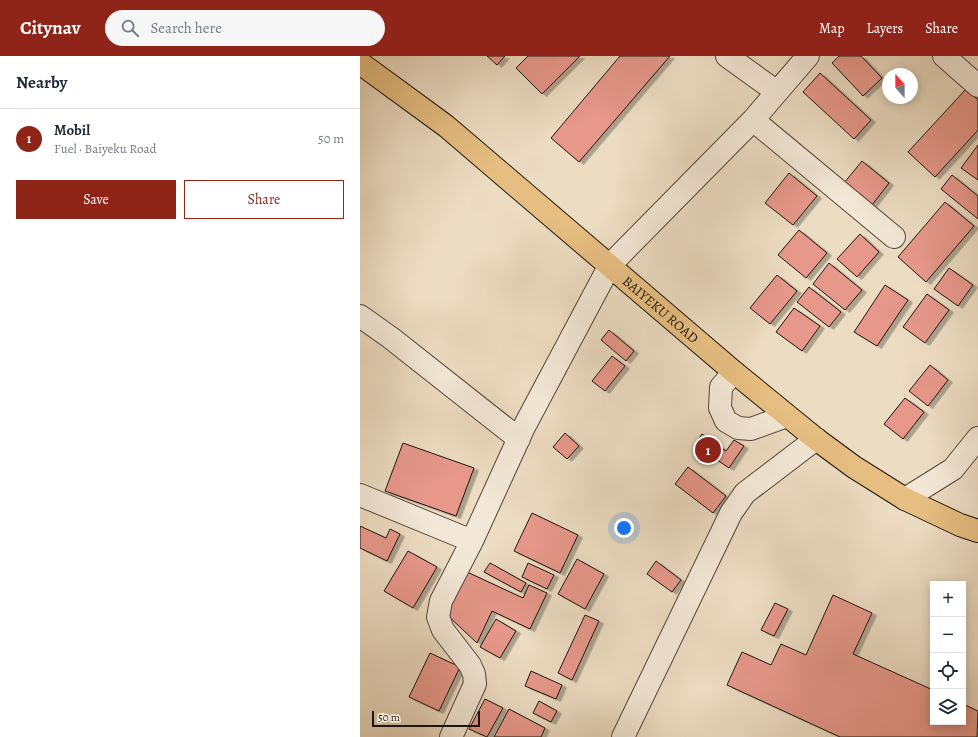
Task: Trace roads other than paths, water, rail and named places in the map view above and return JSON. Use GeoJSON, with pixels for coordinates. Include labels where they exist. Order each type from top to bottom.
{"type":"FeatureCollection","features":[{"type":"Feature","properties":{"kind":"main road","name":"BAIYEKU ROAD"},"geometry":{"type":"LineString","coordinates":[[360,63],[446,126],[734,372],[816,439],[854,467],[905,499],[960,525],[978,531]]}},
{"type":"Feature","properties":{"kind":"street"},"geometry":{"type":"LineString","coordinates":[[727,56],[777,92]]}},
{"type":"Feature","properties":{"kind":"street"},"geometry":{"type":"LineString","coordinates":[[451,737],[475,684],[474,674],[470,665],[443,630],[438,617],[441,600],[472,541],[519,439],[610,265],[753,120],[808,56]]}},
{"type":"Feature","properties":{"kind":"street"},"geometry":{"type":"LineString","coordinates":[[944,56],[978,86]]}},
{"type":"Feature","properties":{"kind":"street"},"geometry":{"type":"LineString","coordinates":[[753,120],[894,237]]}},
{"type":"Feature","properties":{"kind":"street"},"geometry":{"type":"LineString","coordinates":[[360,316],[397,343],[519,439]]}},
{"type":"Feature","properties":{"kind":"street"},"geometry":{"type":"LineString","coordinates":[[734,372],[721,386],[720,408],[726,421],[738,428],[751,429],[788,416]]}},
{"type":"Feature","properties":{"kind":"street"},"geometry":{"type":"LineString","coordinates":[[905,499],[953,468],[978,438]]}},
{"type":"Feature","properties":{"kind":"street"},"geometry":{"type":"LineString","coordinates":[[624,737],[731,513],[745,493],[816,439]]}},
{"type":"Feature","properties":{"kind":"street"},"geometry":{"type":"LineString","coordinates":[[360,495],[472,541]]}},
{"type":"Feature","properties":{"kind":"place","name":"Mobil"},"geometry":{"type":"Point","coordinates":[708,450]}}]}
